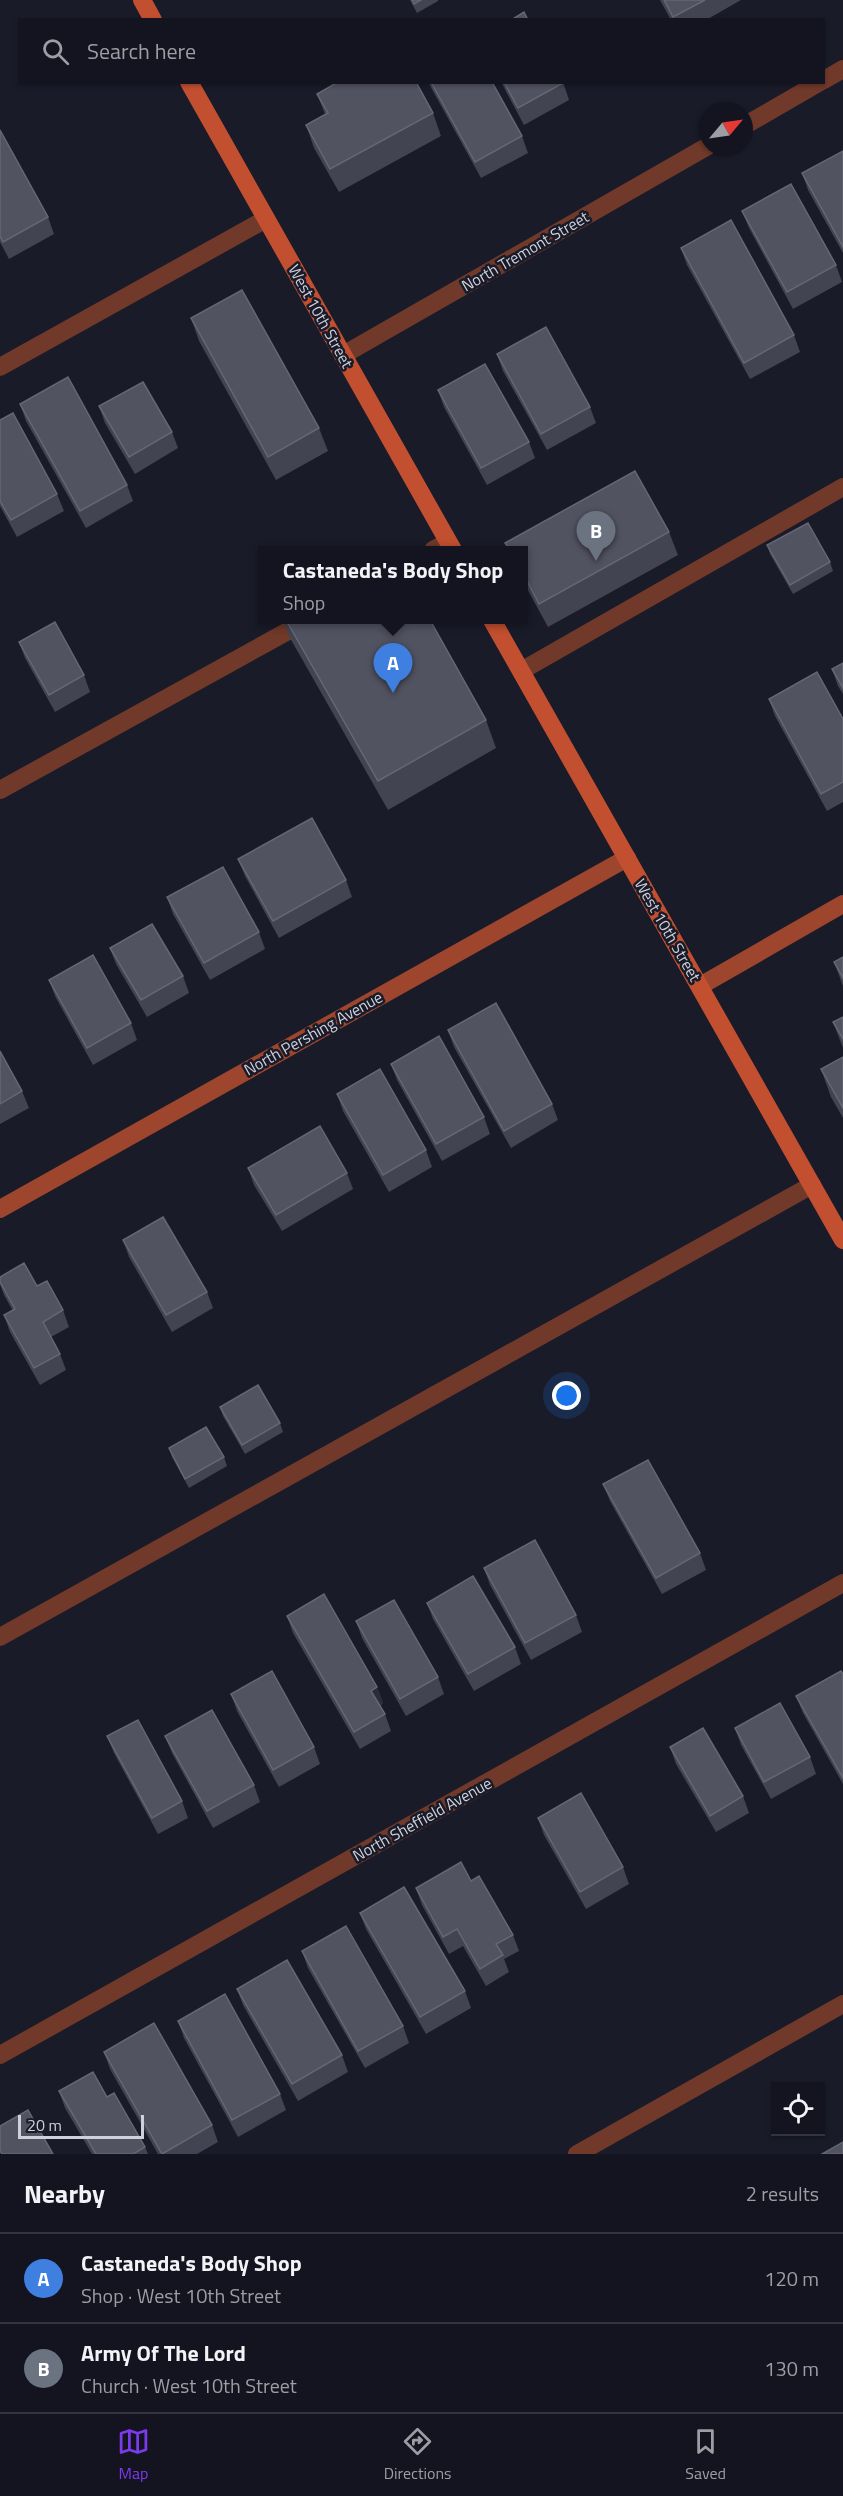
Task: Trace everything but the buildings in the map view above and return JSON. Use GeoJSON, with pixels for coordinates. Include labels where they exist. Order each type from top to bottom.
{"type":"FeatureCollection","features":[{"type":"Feature","properties":{"kind":"main road"},"geometry":{"type":"LineString","coordinates":[[142,0],[152,18]]}},
{"type":"Feature","properties":{"kind":"main road","name":"West 10th Street"},"geometry":{"type":"LineString","coordinates":[[190,84],[343,355],[444,546]]}},
{"type":"Feature","properties":{"kind":"main road","name":"West 10th Street"},"geometry":{"type":"LineString","coordinates":[[494,624],[843,1240]]}},
{"type":"Feature","properties":{"kind":"street"},"geometry":{"type":"LineString","coordinates":[[825,79],[843,69]]}},
{"type":"Feature","properties":{"kind":"street"},"geometry":{"type":"LineString","coordinates":[[753,121],[817,84]]}},
{"type":"Feature","properties":{"kind":"street","name":"North Tremont Street"},"geometry":{"type":"LineString","coordinates":[[343,355],[699,151]]}},
{"type":"Feature","properties":{"kind":"street"},"geometry":{"type":"LineString","coordinates":[[0,367],[266,219]]}},
{"type":"Feature","properties":{"kind":"street"},"geometry":{"type":"LineString","coordinates":[[521,671],[843,487]]}},
{"type":"Feature","properties":{"kind":"street"},"geometry":{"type":"LineString","coordinates":[[0,790],[301,624]]}},
{"type":"Feature","properties":{"kind":"street","name":"North Pershing Avenue"},"geometry":{"type":"LineString","coordinates":[[0,1209],[627,858]]}},
{"type":"Feature","properties":{"kind":"street"},"geometry":{"type":"LineString","coordinates":[[700,986],[843,904]]}},
{"type":"Feature","properties":{"kind":"street"},"geometry":{"type":"LineString","coordinates":[[0,1636],[812,1185]]}},
{"type":"Feature","properties":{"kind":"street","name":"North Sheffield Avenue"},"geometry":{"type":"LineString","coordinates":[[0,2055],[843,1583]]}},
{"type":"Feature","properties":{"kind":"street"},"geometry":{"type":"LineString","coordinates":[[577,2154],[843,2004]]}},
{"type":"Feature","properties":{"kind":"place","name":"Army Of The Lord"},"geometry":{"type":"Point","coordinates":[596,561]}},
{"type":"Feature","properties":{"kind":"place","name":"Castaneda's Body Shop"},"geometry":{"type":"Point","coordinates":[393,693]}}]}
